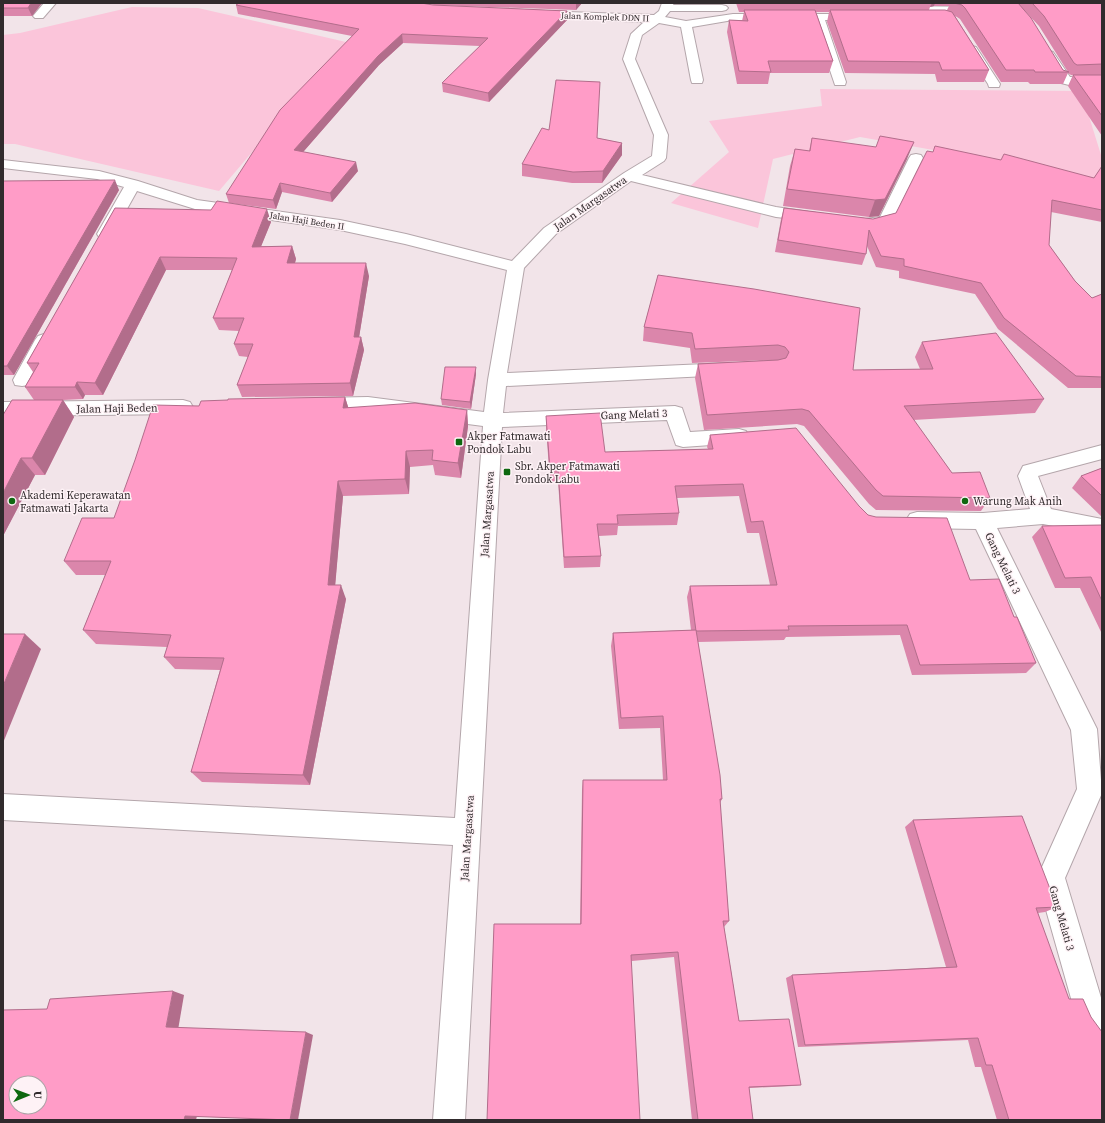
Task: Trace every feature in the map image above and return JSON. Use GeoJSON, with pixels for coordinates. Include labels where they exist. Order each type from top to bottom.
{"type":"FeatureCollection","features":[{"type":"Feature","properties":{"kind":"street"},"geometry":{"type":"LineString","coordinates":[[39,16],[50,3]]}},
{"type":"Feature","properties":{"kind":"street"},"geometry":{"type":"LineString","coordinates":[[664,10],[870,13],[818,17],[733,17],[686,25],[664,10]]}},
{"type":"Feature","properties":{"kind":"street","name":"Jalan Komplek DDN II"},"geometry":{"type":"LineString","coordinates":[[525,14],[664,10]]}},
{"type":"Feature","properties":{"kind":"street","name":"Jalan Margasatwa"},"geometry":{"type":"LineString","coordinates":[[449,1120],[493,420],[497,380],[516,267],[550,231],[628,176],[660,158],[661,135],[629,59],[638,34],[664,10]]}},
{"type":"Feature","properties":{"kind":"street"},"geometry":{"type":"LineString","coordinates":[[953,20],[941,17],[893,13],[986,10]]}},
{"type":"Feature","properties":{"kind":"street"},"geometry":{"type":"LineString","coordinates":[[818,17],[840,82]]}},
{"type":"Feature","properties":{"kind":"street"},"geometry":{"type":"LineString","coordinates":[[686,25],[697,80]]}},
{"type":"Feature","properties":{"kind":"street"},"geometry":{"type":"LineString","coordinates":[[965,39],[994,84]]}},
{"type":"Feature","properties":{"kind":"street"},"geometry":{"type":"LineString","coordinates":[[1044,46],[1063,78],[1066,80],[1102,80]]}},
{"type":"Feature","properties":{"kind":"street"},"geometry":{"type":"LineString","coordinates":[[846,221],[869,224],[886,220],[916,158]]}},
{"type":"Feature","properties":{"kind":"street","name":"Jalan Haji Beden II"},"geometry":{"type":"LineString","coordinates":[[3,164],[99,175],[133,184],[195,204],[340,225],[406,239],[516,267]]}},
{"type":"Feature","properties":{"kind":"street"},"geometry":{"type":"LineString","coordinates":[[7,180],[19,165]]}},
{"type":"Feature","properties":{"kind":"street"},"geometry":{"type":"LineString","coordinates":[[628,176],[776,212],[823,218]]}},
{"type":"Feature","properties":{"kind":"street"},"geometry":{"type":"LineString","coordinates":[[98,245],[133,184]]}},
{"type":"Feature","properties":{"kind":"street"},"geometry":{"type":"LineString","coordinates":[[22,380],[52,326]]}},
{"type":"Feature","properties":{"kind":"street"},"geometry":{"type":"LineString","coordinates":[[497,380],[743,368]]}},
{"type":"Feature","properties":{"kind":"street"},"geometry":{"type":"LineString","coordinates":[[296,405],[368,404],[493,420]]}},
{"type":"Feature","properties":{"kind":"street","name":"Jalan Haji Beden"},"geometry":{"type":"LineString","coordinates":[[3,409],[201,406]]}},
{"type":"Feature","properties":{"kind":"street","name":"Gang Melati 3"},"geometry":{"type":"LineString","coordinates":[[493,420],[675,413],[683,440],[759,435]]}},
{"type":"Feature","properties":{"kind":"street"},"geometry":{"type":"LineString","coordinates":[[1043,516],[1031,487],[1028,476],[1030,471],[1102,452]]}},
{"type":"Feature","properties":{"kind":"street"},"geometry":{"type":"LineString","coordinates":[[983,521],[1043,516],[1102,527]]}},
{"type":"Feature","properties":{"kind":"street","name":"Gang Melati 3"},"geometry":{"type":"LineString","coordinates":[[893,519],[983,521],[1084,730],[1090,790],[1051,878],[1089,1009],[1102,1026]]}},
{"type":"Feature","properties":{"kind":"street"},"geometry":{"type":"LineString","coordinates":[[3,807],[467,832]]}},
{"type":"Feature","properties":{"kind":"shaded area"},"geometry":{"type":"Polygon","coordinates":[[[132,7],[198,8],[346,42],[219,191],[15,144],[3,144],[3,35],[20,33],[132,7]]]}},
{"type":"Feature","properties":{"kind":"shaded area"},"geometry":{"type":"Polygon","coordinates":[[[820,89],[1081,91],[1102,158],[1102,180],[860,137],[773,159],[758,228],[671,203],[729,152],[709,121],[822,106],[820,89]]]}},
{"type":"Feature","properties":{"kind":"building"},"geometry":{"type":"Polygon","coordinates":[[[3,3],[31,3],[28,8],[3,8],[3,3]]]}},
{"type":"Feature","properties":{"kind":"building"},"geometry":{"type":"Polygon","coordinates":[[[239,3],[421,3],[433,5],[567,11],[488,93],[442,83],[488,38],[402,34],[378,56],[294,150],[356,162],[330,193],[280,183],[273,200],[226,194],[280,110],[359,29],[236,5],[239,3]]]}},
{"type":"Feature","properties":{"kind":"building"},"geometry":{"type":"Polygon","coordinates":[[[954,3],[1018,3],[1031,18],[1063,70],[1069,72],[1006,70],[965,8],[962,5],[954,3]]]}},
{"type":"Feature","properties":{"kind":"building"},"geometry":{"type":"Polygon","coordinates":[[[1032,3],[1102,3],[1102,64],[1077,65],[1074,63],[1044,16],[1032,3]]]}},
{"type":"Feature","properties":{"kind":"building"},"geometry":{"type":"Polygon","coordinates":[[[744,10],[815,10],[833,61],[768,61],[771,72],[739,71],[729,20],[748,21],[744,10]]]}},
{"type":"Feature","properties":{"kind":"building"},"geometry":{"type":"Polygon","coordinates":[[[830,10],[945,10],[952,12],[989,70],[942,70],[939,62],[848,61],[830,10]]]}},
{"type":"Feature","properties":{"kind":"building"},"geometry":{"type":"Polygon","coordinates":[[[1073,75],[1102,75],[1102,116],[1073,75]]]}},
{"type":"Feature","properties":{"kind":"building"},"geometry":{"type":"Polygon","coordinates":[[[556,80],[600,82],[597,138],[622,143],[603,171],[573,172],[522,164],[542,128],[549,130],[556,80]]]}},
{"type":"Feature","properties":{"kind":"building"},"geometry":{"type":"Polygon","coordinates":[[[880,136],[914,142],[885,199],[875,200],[787,189],[795,149],[810,151],[812,138],[876,147],[880,136]]]}},
{"type":"Feature","properties":{"kind":"building"},"geometry":{"type":"Polygon","coordinates":[[[935,146],[1001,160],[1004,154],[1094,178],[1102,166],[1102,210],[1052,200],[1049,245],[1075,281],[1092,298],[1102,294],[1102,377],[1076,376],[1004,318],[981,283],[904,266],[904,259],[881,256],[869,230],[866,254],[778,240],[784,208],[873,219],[896,213],[927,151],[933,152],[935,146]]]}},
{"type":"Feature","properties":{"kind":"building"},"geometry":{"type":"Polygon","coordinates":[[[115,180],[7,366],[3,366],[3,181],[115,180]]]}},
{"type":"Feature","properties":{"kind":"building"},"geometry":{"type":"Polygon","coordinates":[[[217,201],[267,209],[252,247],[292,246],[287,263],[366,263],[354,337],[361,337],[350,383],[237,385],[253,344],[234,344],[244,318],[213,318],[237,258],[160,257],[95,383],[77,382],[75,387],[25,387],[39,363],[27,363],[115,208],[211,210],[217,201]]]}},
{"type":"Feature","properties":{"kind":"building"},"geometry":{"type":"Polygon","coordinates":[[[658,275],[754,289],[860,308],[853,370],[933,369],[922,342],[996,333],[1044,399],[904,406],[952,473],[980,472],[990,498],[883,496],[876,490],[809,411],[802,409],[707,415],[698,364],[778,360],[786,358],[789,352],[785,347],[778,345],[695,349],[692,333],[644,327],[658,275]]]}},
{"type":"Feature","properties":{"kind":"building"},"geometry":{"type":"Polygon","coordinates":[[[445,367],[476,367],[470,402],[441,399],[445,367]]]}},
{"type":"Feature","properties":{"kind":"building"},"geometry":{"type":"Polygon","coordinates":[[[345,397],[343,408],[415,403],[467,410],[458,463],[432,460],[433,450],[406,451],[405,479],[338,481],[328,585],[341,585],[303,775],[191,772],[224,658],[164,657],[171,635],[83,630],[111,561],[64,561],[82,518],[114,518],[153,405],[199,406],[201,401],[228,399],[345,397]]]}},
{"type":"Feature","properties":{"kind":"building"},"geometry":{"type":"Polygon","coordinates":[[[12,400],[63,400],[32,458],[21,458],[3,493],[3,415],[12,400]]]}},
{"type":"Feature","properties":{"kind":"building"},"geometry":{"type":"Polygon","coordinates":[[[600,413],[605,452],[713,449],[710,435],[796,428],[868,515],[876,517],[947,518],[970,580],[999,579],[1014,617],[1017,617],[1036,663],[920,665],[907,625],[788,626],[789,630],[696,631],[690,586],[777,585],[763,521],[751,522],[743,484],[675,486],[679,513],[617,515],[618,524],[597,524],[601,556],[564,557],[558,469],[550,470],[546,416],[600,413]]]}},
{"type":"Feature","properties":{"kind":"building"},"geometry":{"type":"Polygon","coordinates":[[[1102,468],[1102,496],[1081,476],[1102,468]]]}},
{"type":"Feature","properties":{"kind":"building"},"geometry":{"type":"Polygon","coordinates":[[[1102,525],[1102,601],[1091,577],[1065,578],[1042,526],[1102,525]]]}},
{"type":"Feature","properties":{"kind":"building"},"geometry":{"type":"Polygon","coordinates":[[[696,630],[720,775],[722,799],[720,799],[729,921],[723,921],[739,1021],[789,1019],[801,1085],[749,1087],[753,1120],[698,1120],[678,952],[631,955],[640,1120],[487,1120],[494,924],[581,924],[583,780],[667,780],[663,716],[621,718],[613,633],[696,630]]]}},
{"type":"Feature","properties":{"kind":"building"},"geometry":{"type":"Polygon","coordinates":[[[3,634],[25,634],[3,686],[3,634]]]}},
{"type":"Feature","properties":{"kind":"building"},"geometry":{"type":"Polygon","coordinates":[[[1022,816],[1057,907],[1036,908],[1069,999],[1083,999],[1091,1017],[1102,1032],[1102,1120],[1009,1120],[992,1065],[986,1065],[978,1038],[805,1045],[792,975],[957,967],[913,820],[1022,816]]]}},
{"type":"Feature","properties":{"kind":"building"},"geometry":{"type":"Polygon","coordinates":[[[173,991],[166,1027],[306,1032],[290,1120],[185,1116],[184,1120],[3,1120],[3,1010],[47,1009],[50,999],[173,991]]]}},
{"type":"Feature","properties":{"kind":"place","name":"Akper Fatmawati Pondok Labu"},"geometry":{"type":"Point","coordinates":[459,442]}},
{"type":"Feature","properties":{"kind":"place","name":"Sbr. Akper Fatmawati Pondok Labu"},"geometry":{"type":"Point","coordinates":[507,472]}},
{"type":"Feature","properties":{"kind":"place","name":"Akademi Keperawatan Fatmawati Jakarta"},"geometry":{"type":"Point","coordinates":[12,501]}},
{"type":"Feature","properties":{"kind":"place","name":"Warung Mak Anih"},"geometry":{"type":"Point","coordinates":[965,501]}}]}
